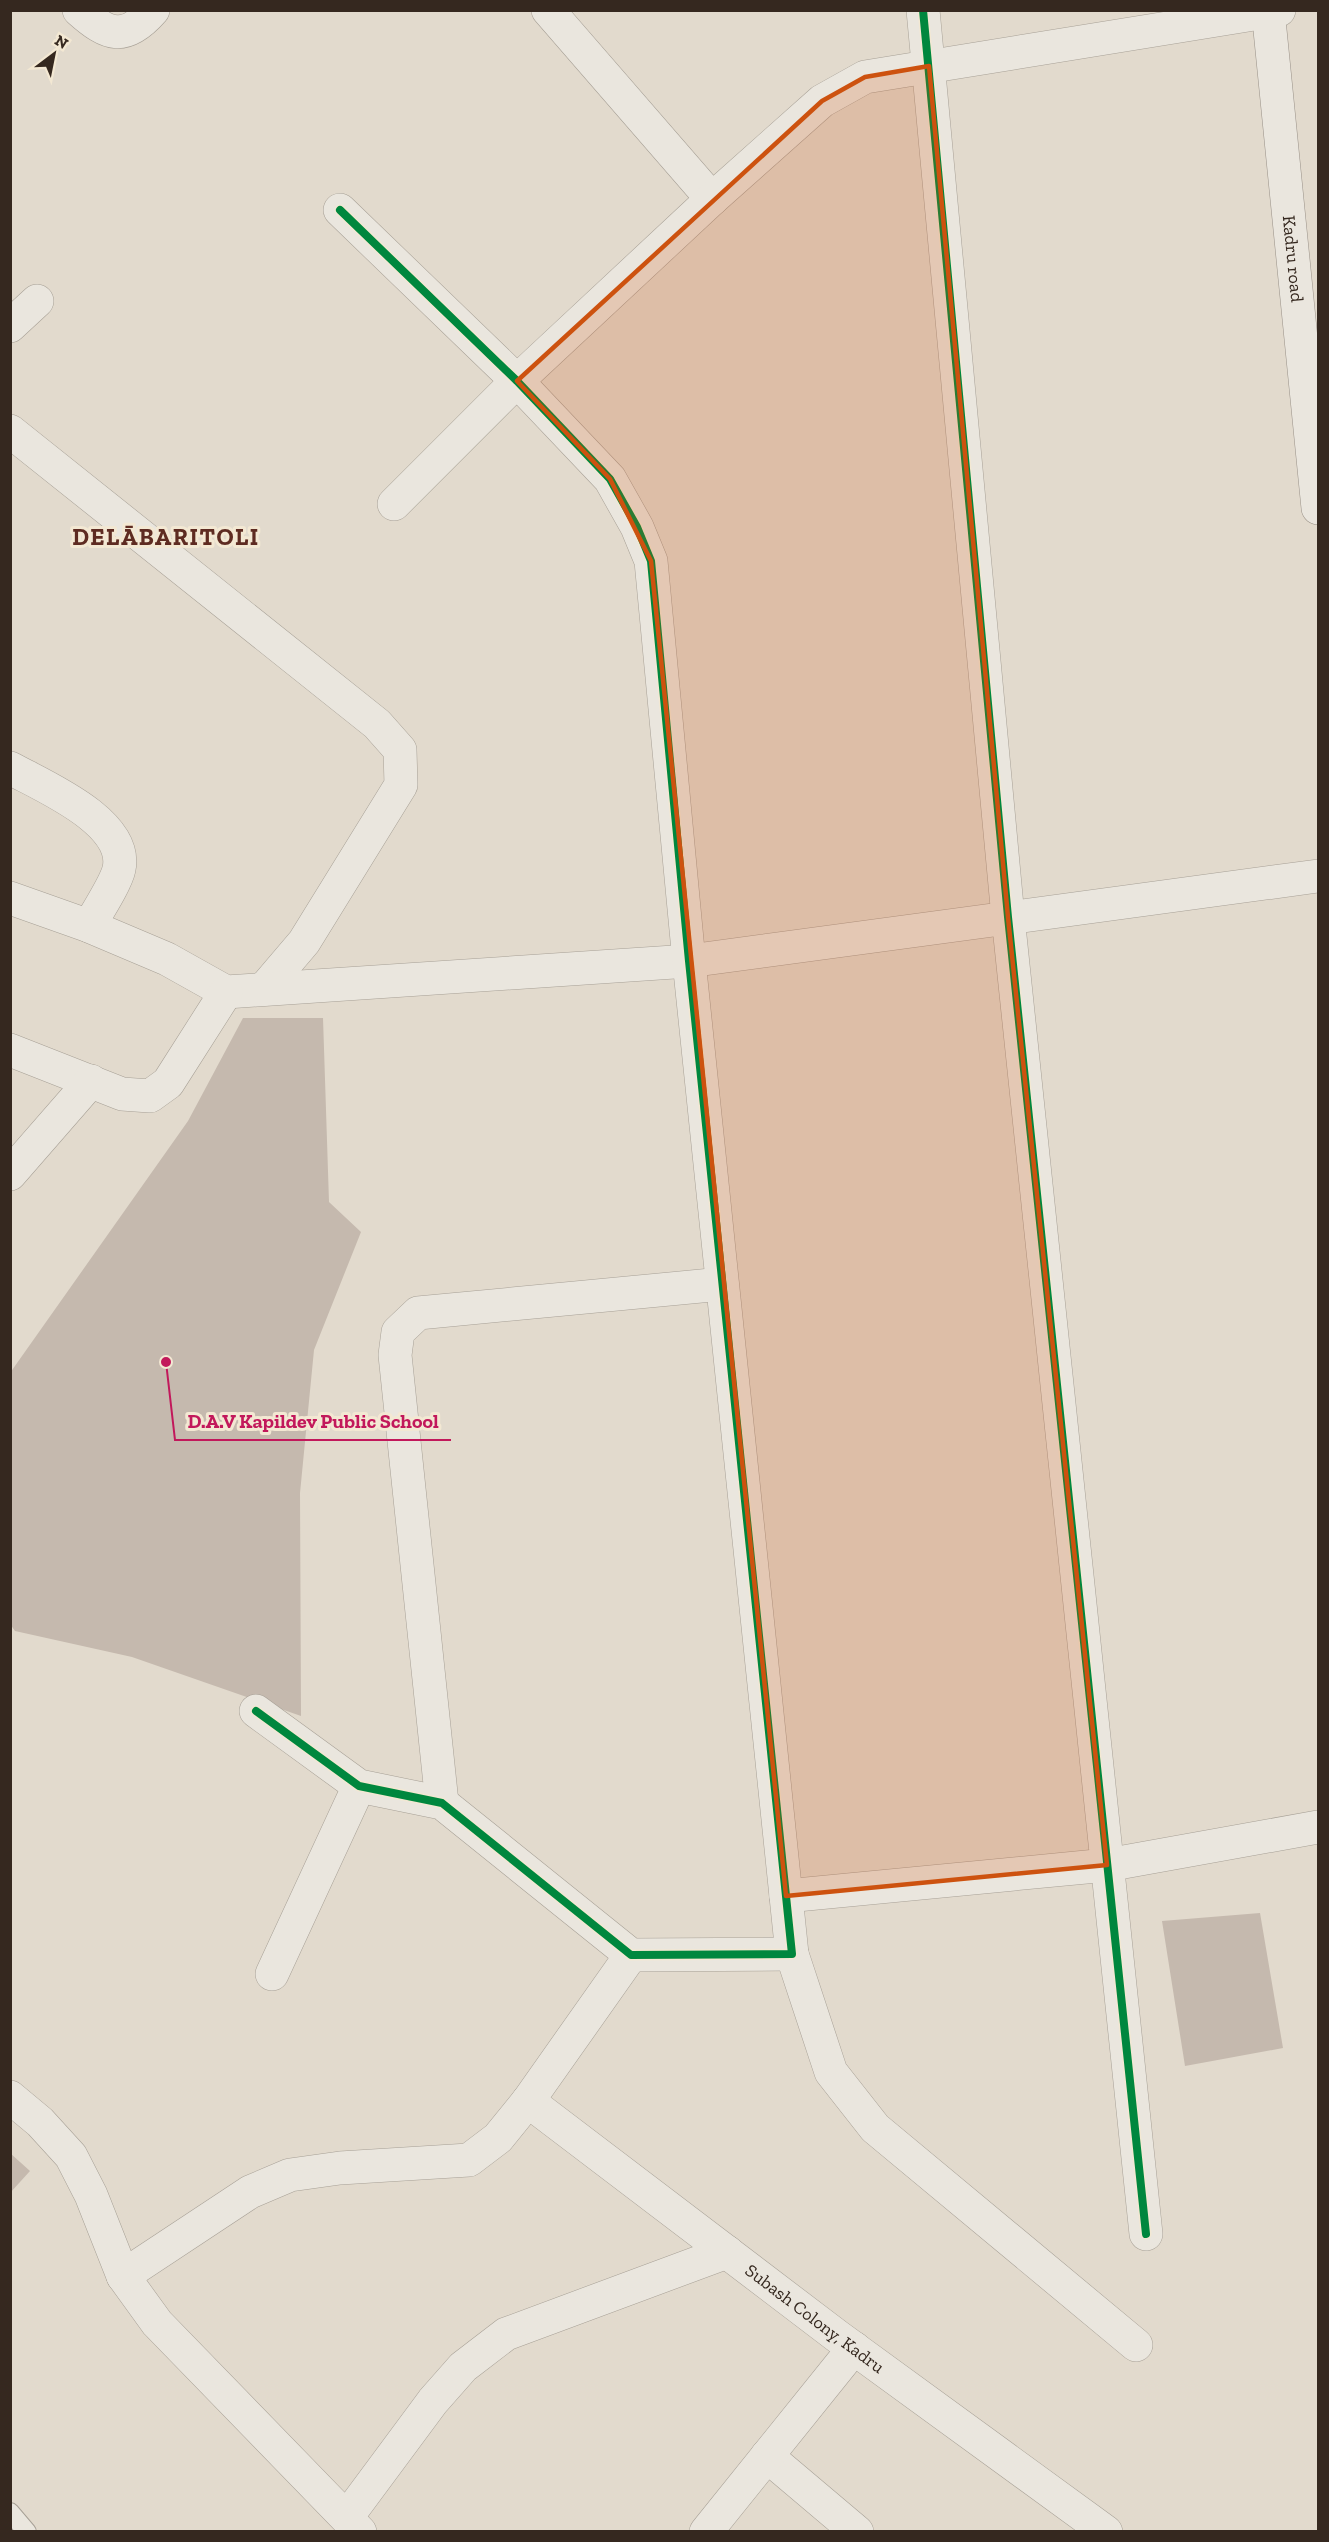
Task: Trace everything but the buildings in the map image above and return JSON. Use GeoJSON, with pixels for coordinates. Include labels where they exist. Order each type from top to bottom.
{"type":"FeatureCollection","features":[{"type":"Feature","properties":{"kind":"street"},"geometry":{"type":"LineString","coordinates":[[79,10],[97,26],[114,33],[130,31],[142,23],[153,10]]}},
{"type":"Feature","properties":{"kind":"street"},"geometry":{"type":"LineString","coordinates":[[548,10],[712,199]]}},
{"type":"Feature","properties":{"kind":"street"},"geometry":{"type":"LineString","coordinates":[[923,10],[1008,918],[1146,2234]]}},
{"type":"Feature","properties":{"kind":"street"},"geometry":{"type":"LineString","coordinates":[[394,504],[517,381],[712,199],[822,101],[865,77],[1272,11]]}},
{"type":"Feature","properties":{"kind":"street","name":"Kadru road"},"geometry":{"type":"LineString","coordinates":[[1272,11],[1310,332],[1318,507]]}},
{"type":"Feature","properties":{"kind":"street"},"geometry":{"type":"LineString","coordinates":[[340,210],[517,381],[610,479],[637,527],[651,561],[689,961],[792,1954],[831,2072],[875,2128],[1136,2346]]}},
{"type":"Feature","properties":{"kind":"street"},"geometry":{"type":"LineString","coordinates":[[10,326],[37,301]]}},
{"type":"Feature","properties":{"kind":"street"},"geometry":{"type":"LineString","coordinates":[[10,431],[377,724],[400,750],[401,785],[304,942],[264,989]]}},
{"type":"Feature","properties":{"kind":"street"},"geometry":{"type":"LineString","coordinates":[[10,768],[87,812],[110,833],[119,850],[119,869],[89,926]]}},
{"type":"Feature","properties":{"kind":"street"},"geometry":{"type":"LineString","coordinates":[[10,898],[89,926],[167,959],[226,992],[689,961],[1318,876]]}},
{"type":"Feature","properties":{"kind":"street"},"geometry":{"type":"LineString","coordinates":[[10,1050],[122,1094],[150,1096],[168,1083],[226,992]]}},
{"type":"Feature","properties":{"kind":"street"},"geometry":{"type":"LineString","coordinates":[[10,1174],[91,1082]]}},
{"type":"Feature","properties":{"kind":"street"},"geometry":{"type":"LineString","coordinates":[[442,1803],[395,1354],[398,1332],[418,1313],[723,1284]]}},
{"type":"Feature","properties":{"kind":"street"},"geometry":{"type":"LineString","coordinates":[[256,1711],[359,1786],[442,1803],[632,1955],[792,1954]]}},
{"type":"Feature","properties":{"kind":"street"},"geometry":{"type":"LineString","coordinates":[[272,1974],[359,1786]]}},
{"type":"Feature","properties":{"kind":"street"},"geometry":{"type":"LineString","coordinates":[[786,1896],[1107,1865],[1318,1827]]}},
{"type":"Feature","properties":{"kind":"street"},"geometry":{"type":"LineString","coordinates":[[123,2276],[250,2192],[290,2175],[340,2168],[469,2160],[498,2138],[528,2101],[632,1955]]}},
{"type":"Feature","properties":{"kind":"street"},"geometry":{"type":"LineString","coordinates":[[10,2097],[39,2122],[71,2156],[91,2195],[123,2276],[157,2323],[354,2524],[433,2401],[463,2367],[506,2334],[727,2252]]}},
{"type":"Feature","properties":{"kind":"street","name":"Subash Colony, Kadru"},"geometry":{"type":"LineString","coordinates":[[528,2101],[854,2348],[1106,2532]]}},
{"type":"Feature","properties":{"kind":"street"},"geometry":{"type":"LineString","coordinates":[[706,2532],[854,2348]]}},
{"type":"Feature","properties":{"kind":"street"},"geometry":{"type":"LineString","coordinates":[[767,2456],[857,2532]]}},
{"type":"Feature","properties":{"kind":"lane"},"geometry":{"type":"LineString","coordinates":[[10,2512],[27,2532]]}},
{"type":"Feature","properties":{"kind":"highlighted area"},"geometry":{"type":"Polygon","coordinates":[[[929,66],[1008,917],[1107,1865],[786,1896],[651,561],[610,479],[517,381],[822,101],[865,77],[929,66]]]}},
{"type":"Feature","properties":{"kind":"cycle path"},"geometry":{"type":"LineString","coordinates":[[923,10],[1008,917],[1146,2234]]}},
{"type":"Feature","properties":{"kind":"cycle path"},"geometry":{"type":"LineString","coordinates":[[256,1711],[359,1786],[442,1803],[631,1955],[792,1954],[689,961],[651,561],[637,527],[610,479],[517,381],[340,210]]}},
{"type":"Feature","properties":{"kind":"place","name":"D.A.V Kapildev Public School"},"geometry":{"type":"Point","coordinates":[166,1362]}},
{"type":"Feature","properties":{"kind":"district","name":"DELĀBARITOLI"},"geometry":{"type":"Point","coordinates":[166,537]}}]}
